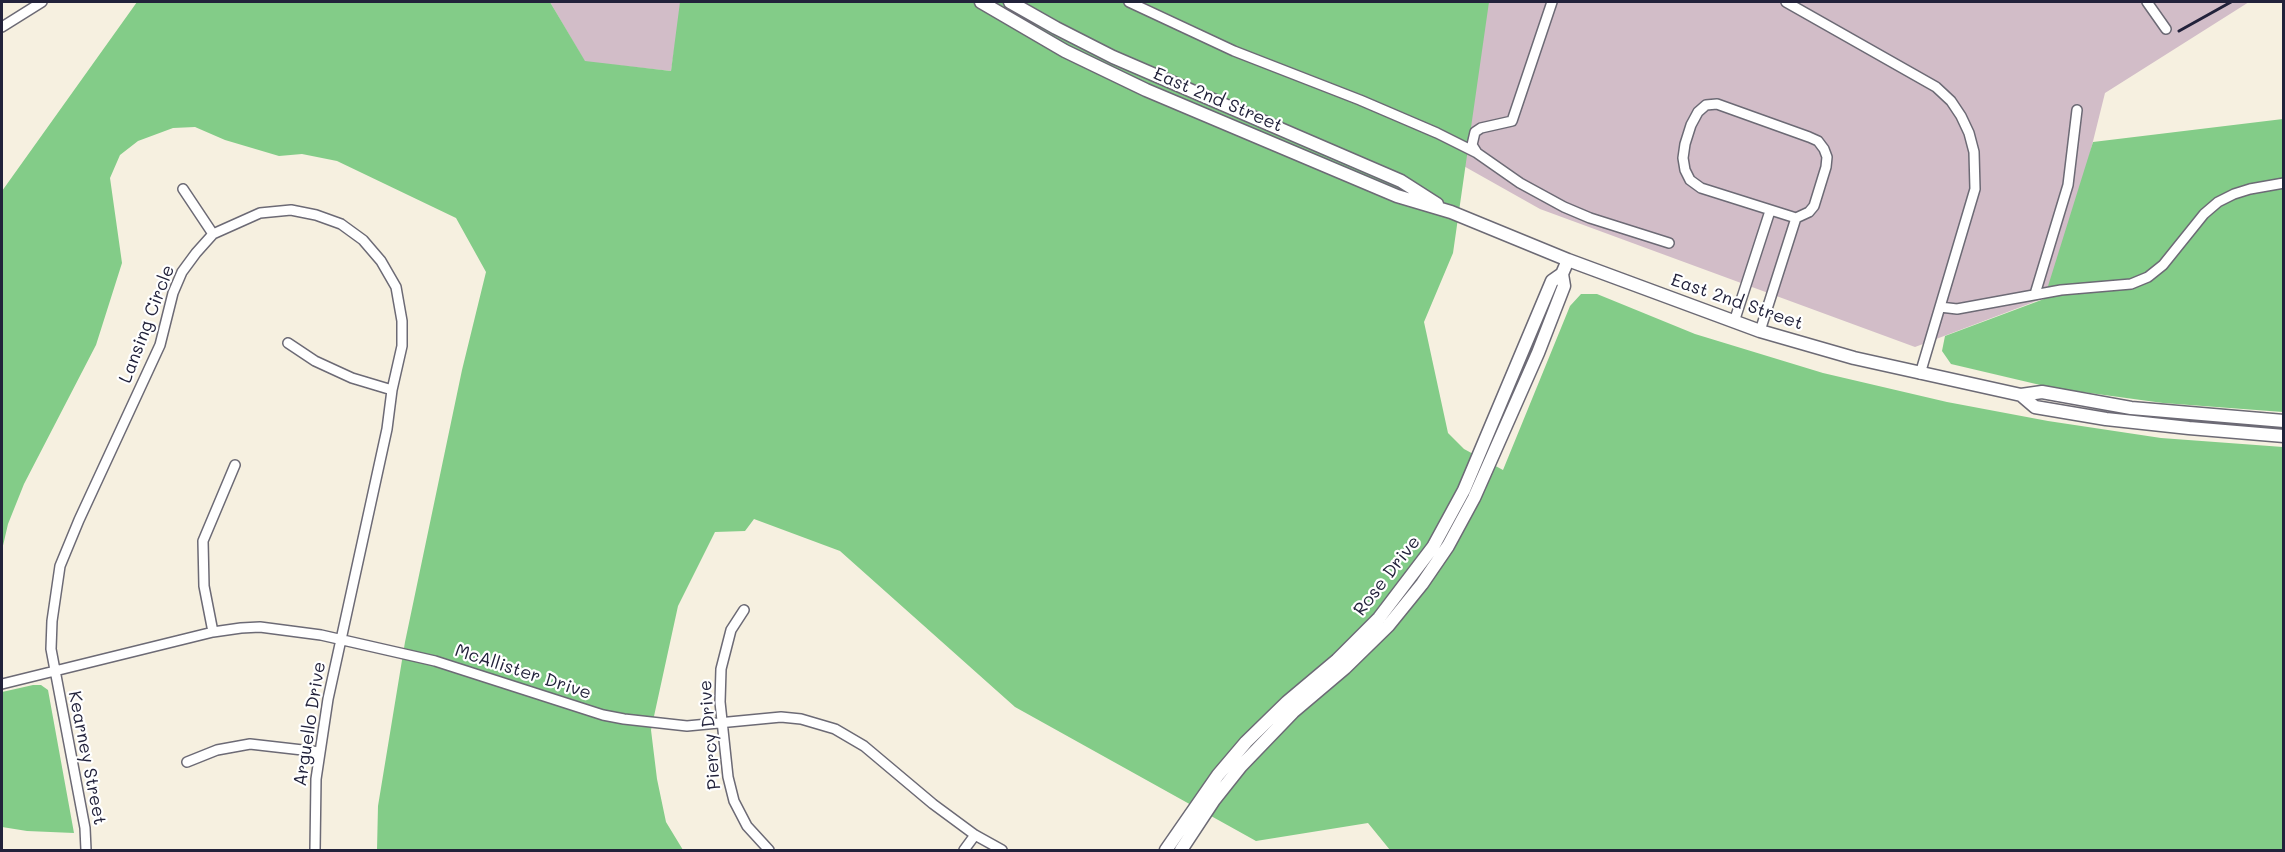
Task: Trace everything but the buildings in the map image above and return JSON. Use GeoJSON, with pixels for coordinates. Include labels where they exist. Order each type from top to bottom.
{"type":"FeatureCollection","features":[{"type":"Feature","properties":{"kind":"main road","name":"East 2nd Street"},"geometry":{"type":"LineString","coordinates":[[981,2],[1065,51],[1146,90],[1397,196],[1450,212],[1568,260],[1760,331],[1854,358],[2021,395],[2042,392],[2131,408],[2283,421]]}},
{"type":"Feature","properties":{"kind":"main road","name":"East 2nd Street"},"geometry":{"type":"LineString","coordinates":[[1010,2],[1113,57],[1401,181],[1450,212]]}},
{"type":"Feature","properties":{"kind":"main road","name":"Rose Drive"},"geometry":{"type":"LineString","coordinates":[[1166,850],[1199,800],[1246,742],[1287,702],[1337,660],[1379,618],[1426,557],[1464,490],[1552,281],[1562,274],[1568,260]]}},
{"type":"Feature","properties":{"kind":"main road","name":"Rose Drive"},"geometry":{"type":"LineString","coordinates":[[1181,850],[1214,800],[1241,766],[1293,712],[1345,668],[1388,626],[1422,584],[1448,546],[1474,498],[1538,353],[1564,286],[1562,274]]}},
{"type":"Feature","properties":{"kind":"main road","name":"East 2nd Street"},"geometry":{"type":"LineString","coordinates":[[2021,395],[2035,407],[2106,419],[2283,436]]}},
{"type":"Feature","properties":{"kind":"street"},"geometry":{"type":"LineString","coordinates":[[2,27],[42,2]]}},
{"type":"Feature","properties":{"kind":"street"},"geometry":{"type":"LineString","coordinates":[[1129,2],[1234,51],[1385,110],[1437,133],[1477,153],[1520,183],[1564,207],[1590,218],[1669,243]]}},
{"type":"Feature","properties":{"kind":"street"},"geometry":{"type":"LineString","coordinates":[[1477,153],[1472,145],[1475,132],[1480,128],[1512,121],[1552,2]]}},
{"type":"Feature","properties":{"kind":"street"},"geometry":{"type":"LineString","coordinates":[[1786,2],[1936,87],[1951,101],[1970,134],[1974,152],[1975,189],[1920,374]]}},
{"type":"Feature","properties":{"kind":"street"},"geometry":{"type":"LineString","coordinates":[[2148,2],[2166,28]]}},
{"type":"Feature","properties":{"kind":"street"},"geometry":{"type":"LineString","coordinates":[[1717,104],[1730,107],[1809,137],[1818,141],[1824,148],[1827,157],[1826,166],[1814,206],[1804,216],[1796,218],[1770,211],[1701,188],[1690,180],[1685,170],[1685,144],[1698,112],[1706,105],[1717,104]]}},
{"type":"Feature","properties":{"kind":"street"},"geometry":{"type":"LineString","coordinates":[[2035,294],[2068,185],[2077,110]]}},
{"type":"Feature","properties":{"kind":"street"},"geometry":{"type":"LineString","coordinates":[[1940,307],[1958,309],[2076,288],[2131,284],[2148,277],[2163,265],[2204,214],[2218,202],[2242,192],[2283,183]]}},
{"type":"Feature","properties":{"kind":"street"},"geometry":{"type":"LineString","coordinates":[[183,189],[213,234]]}},
{"type":"Feature","properties":{"kind":"street","name":"Lansing Circle"},"geometry":{"type":"LineString","coordinates":[[55,672],[51,649],[52,621],[60,567],[79,520],[160,345],[173,293],[182,272],[213,234],[260,213],[291,210],[316,214],[341,224],[363,240],[381,261],[396,287],[402,321],[402,346],[392,390],[387,429],[341,640]]}},
{"type":"Feature","properties":{"kind":"street"},"geometry":{"type":"LineString","coordinates":[[1734,322],[1770,211]]}},
{"type":"Feature","properties":{"kind":"street"},"geometry":{"type":"LineString","coordinates":[[1760,331],[1796,218]]}},
{"type":"Feature","properties":{"kind":"street"},"geometry":{"type":"LineString","coordinates":[[288,343],[315,361],[352,378],[392,390]]}},
{"type":"Feature","properties":{"kind":"street"},"geometry":{"type":"LineString","coordinates":[[213,632],[204,586],[203,541],[235,465]]}},
{"type":"Feature","properties":{"kind":"street","name":"Piercy Drive"},"geometry":{"type":"LineString","coordinates":[[744,610],[731,630],[724,652],[720,686],[722,723],[728,777],[734,801],[747,826],[769,850]]}},
{"type":"Feature","properties":{"kind":"street","name":"McAllister Drive"},"geometry":{"type":"LineString","coordinates":[[2,684],[213,632],[260,627],[341,640],[435,661],[603,715],[687,726],[781,717],[801,719],[835,729],[864,746],[913,788],[975,835],[1002,850]]}},
{"type":"Feature","properties":{"kind":"street","name":"Arguello Drive"},"geometry":{"type":"LineString","coordinates":[[315,850],[316,779],[328,699],[341,640]]}},
{"type":"Feature","properties":{"kind":"street","name":"Kearney Street"},"geometry":{"type":"LineString","coordinates":[[55,672],[85,828],[86,850]]}},
{"type":"Feature","properties":{"kind":"street"},"geometry":{"type":"LineString","coordinates":[[187,762],[217,750],[250,744],[320,752]]}},
{"type":"Feature","properties":{"kind":"street"},"geometry":{"type":"LineString","coordinates":[[964,850],[975,835]]}},
{"type":"Feature","properties":{"kind":"shaded area"},"geometry":{"type":"Polygon","coordinates":[[[550,2],[682,2],[671,71],[585,62],[550,2]]]}},
{"type":"Feature","properties":{"kind":"shaded area"},"geometry":{"type":"Polygon","coordinates":[[[1145,2],[2249,2],[2105,93],[2055,294],[1915,347],[1540,209],[1389,124],[1145,2]]]}},
{"type":"Feature","properties":{"kind":"green space"},"geometry":{"type":"Polygon","coordinates":[[[137,2],[550,2],[585,61],[671,71],[680,2],[1489,2],[1453,253],[1424,322],[1448,433],[1464,449],[1503,470],[1570,306],[1581,294],[1597,294],[1695,334],[1823,373],[1947,402],[2048,421],[2161,438],[2283,447],[2283,850],[1390,850],[1368,823],[1256,841],[1015,707],[840,551],[754,519],[745,531],[715,532],[678,606],[651,730],[657,779],[666,822],[683,850],[377,850],[378,806],[405,642],[462,370],[486,272],[456,218],[337,161],[302,154],[279,156],[225,140],[195,127],[173,128],[138,141],[120,155],[110,178],[122,263],[96,345],[24,484],[8,524],[2,550],[2,191],[137,2]]]}},
{"type":"Feature","properties":{"kind":"green space"},"geometry":{"type":"Polygon","coordinates":[[[2283,119],[2283,412],[2163,403],[2053,388],[1951,364],[1942,351],[1945,336],[2044,299],[2093,142],[2283,119]]]}},
{"type":"Feature","properties":{"kind":"green space"},"geometry":{"type":"Polygon","coordinates":[[[41,685],[48,690],[74,833],[27,831],[2,827],[2,692],[41,685]]]}},
{"type":"Feature","properties":{"kind":"railway"},"geometry":{"type":"LineString","coordinates":[[2179,31],[2231,2]]}}]}
